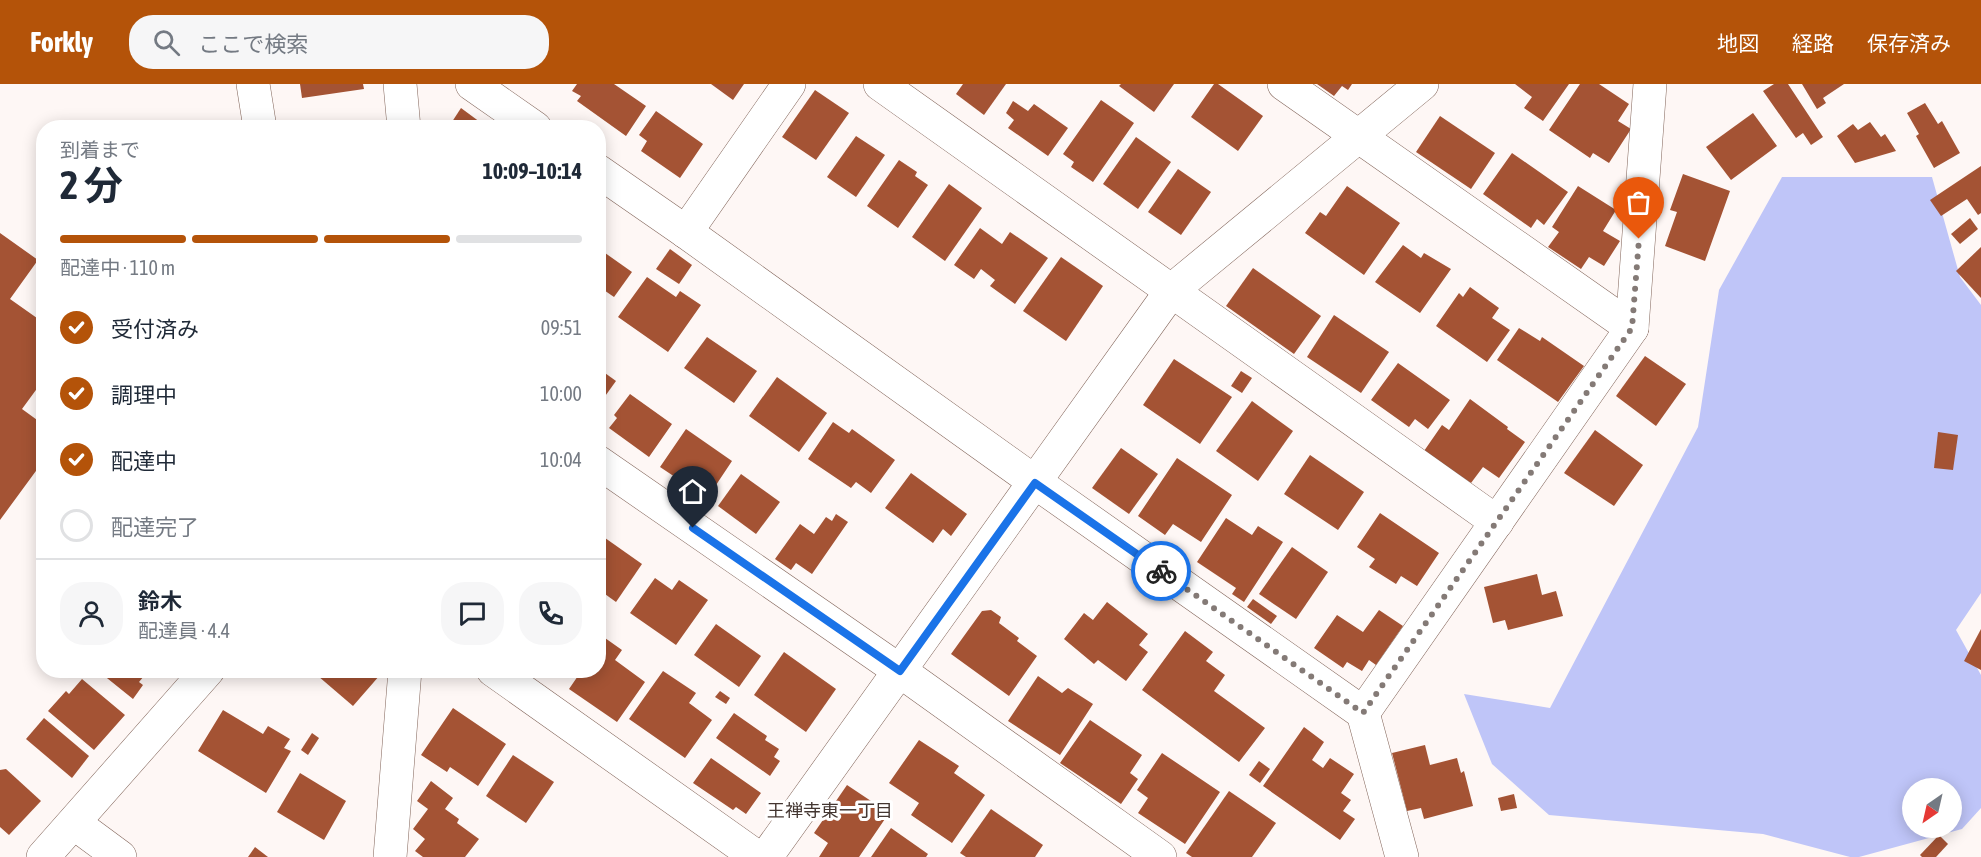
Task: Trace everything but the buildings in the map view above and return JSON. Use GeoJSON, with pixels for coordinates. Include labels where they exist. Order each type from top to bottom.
{"type":"FeatureCollection","features":[{"type":"Feature","properties":{"kind":"street"},"geometry":{"type":"LineString","coordinates":[[253,84],[259,120]]}},
{"type":"Feature","properties":{"kind":"street"},"geometry":{"type":"LineString","coordinates":[[400,84],[403,120]]}},
{"type":"Feature","properties":{"kind":"street"},"geometry":{"type":"LineString","coordinates":[[472,84],[524,120]]}},
{"type":"Feature","properties":{"kind":"street"},"geometry":{"type":"LineString","coordinates":[[687,232],[789,84]]}},
{"type":"Feature","properties":{"kind":"street"},"geometry":{"type":"LineString","coordinates":[[880,84],[1497,522]]}},
{"type":"Feature","properties":{"kind":"street"},"geometry":{"type":"LineString","coordinates":[[1284,84],[1632,328]]}},
{"type":"Feature","properties":{"kind":"street"},"geometry":{"type":"LineString","coordinates":[[766,857],[1173,290],[1422,84]]}},
{"type":"Feature","properties":{"kind":"street"},"geometry":{"type":"LineString","coordinates":[[1363,713],[1632,328],[1650,84]]}},
{"type":"Feature","properties":{"kind":"street"},"geometry":{"type":"LineString","coordinates":[[606,176],[687,232],[1035,483],[1363,713],[1402,857]]}},
{"type":"Feature","properties":{"kind":"street"},"geometry":{"type":"LineString","coordinates":[[606,468],[900,671],[1160,857]]}},
{"type":"Feature","properties":{"kind":"street"},"geometry":{"type":"LineString","coordinates":[[43,857],[201,678]]}},
{"type":"Feature","properties":{"kind":"street"},"geometry":{"type":"LineString","coordinates":[[390,857],[404,678]]}},
{"type":"Feature","properties":{"kind":"street"},"geometry":{"type":"LineString","coordinates":[[504,678],[757,857]]}},
{"type":"Feature","properties":{"kind":"street"},"geometry":{"type":"LineString","coordinates":[[74,823],[120,857]]}},
{"type":"Feature","properties":{"kind":"shaded area"},"geometry":{"type":"Polygon","coordinates":[[[1782,177],[1932,177],[1960,277],[1981,305],[1981,593],[1956,630],[1981,675],[1981,808],[1962,829],[1962,778],[1902,778],[1902,838],[1929,838],[1859,857],[1850,857],[1763,834],[1549,815],[1492,764],[1464,694],[1550,708],[1698,427],[1719,290],[1782,177]]]}},
{"type":"Feature","properties":{"kind":"way so far"},"geometry":{"type":"LineString","coordinates":[[1161,571],[1363,713],[1632,328],[1639,239]]}},
{"type":"Feature","properties":{"kind":"district","name":"王禅寺東一丁目"},"geometry":{"type":"Point","coordinates":[830,810]}},
{"type":"Feature","properties":{"kind":"route"},"geometry":{"type":"LineString","coordinates":[[693,528],[900,671],[1035,483],[1161,571]]}}]}
